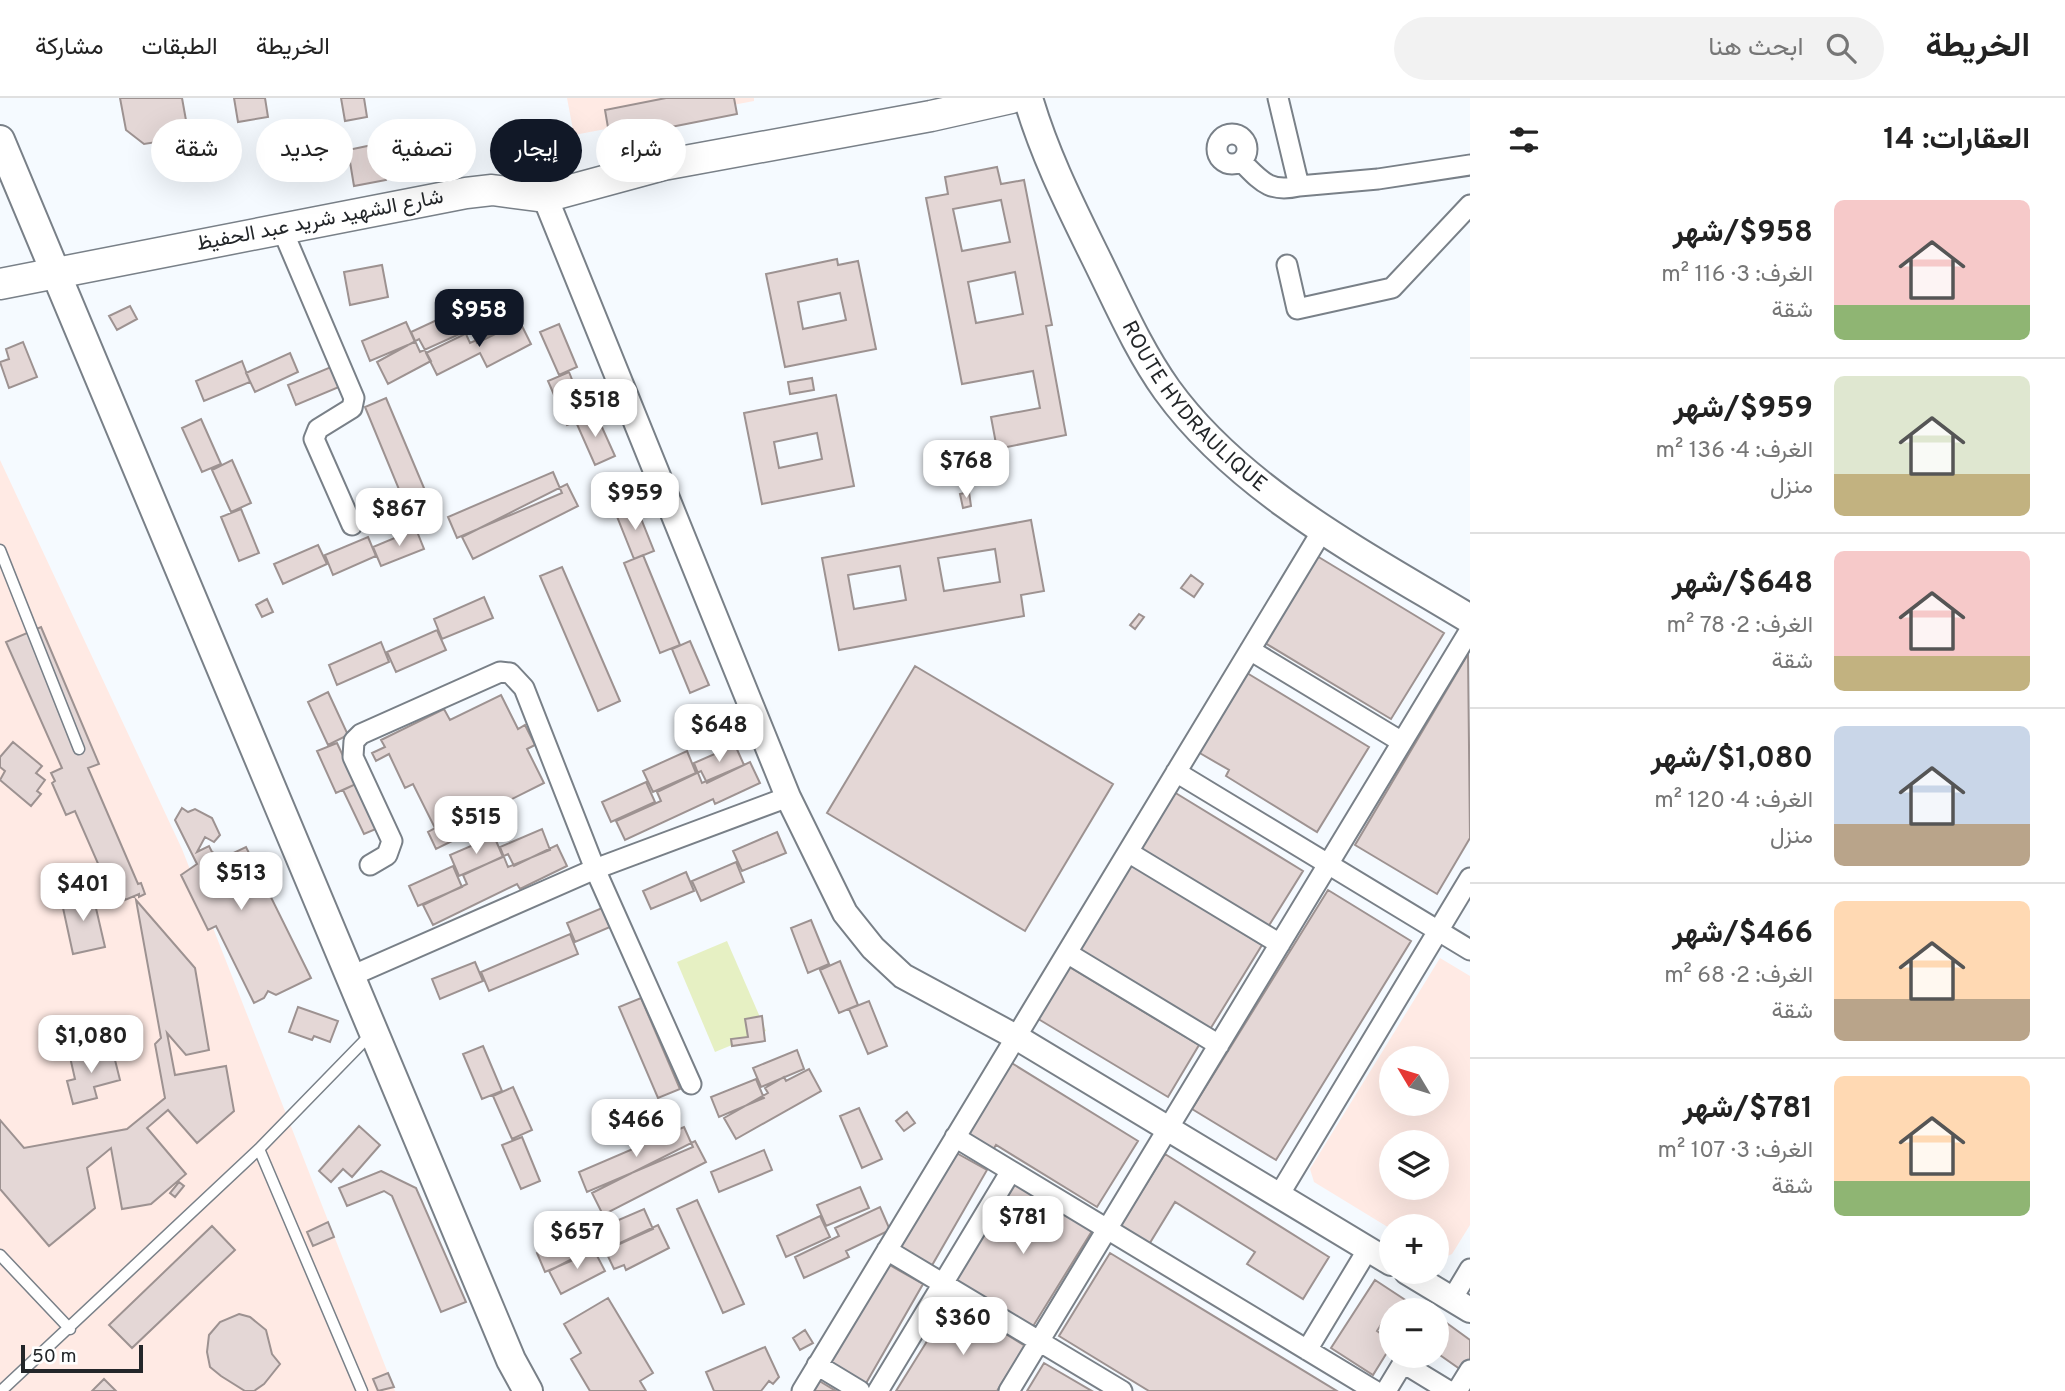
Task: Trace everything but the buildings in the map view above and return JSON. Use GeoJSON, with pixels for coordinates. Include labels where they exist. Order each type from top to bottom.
{"type":"FeatureCollection","features":[{"type":"Feature","properties":{"kind":"main road","name":"شارع الشهيد شريد عبد الحفيظ"},"geometry":{"type":"LineString","coordinates":[[0,284],[492,190],[545,197],[663,164],[931,116],[1011,98]]}},
{"type":"Feature","properties":{"kind":"main road","name":"ROUTE HYDRAULIQUE"},"geometry":{"type":"LineString","coordinates":[[1028,98],[1039,136],[1068,204],[1119,308],[1168,390],[1207,436],[1322,531],[1470,619]]}},
{"type":"Feature","properties":{"kind":"main road"},"geometry":{"type":"LineString","coordinates":[[0,140],[53,272],[511,1360],[528,1391]]}},
{"type":"Feature","properties":{"kind":"street"},"geometry":{"type":"LineString","coordinates":[[1278,98],[1299,186]]}},
{"type":"Feature","properties":{"kind":"street"},"geometry":{"type":"LineString","coordinates":[[1241,161],[1263,183],[1281,190],[1470,165]]}},
{"type":"Feature","properties":{"kind":"street"},"geometry":{"type":"LineString","coordinates":[[545,197],[788,797],[845,913],[873,948],[903,976],[1016,1037],[1379,1256]]}},
{"type":"Feature","properties":{"kind":"street"},"geometry":{"type":"LineString","coordinates":[[1287,265],[1297,309],[1392,288],[1470,205]]}},
{"type":"Feature","properties":{"kind":"street"},"geometry":{"type":"LineString","coordinates":[[282,229],[354,398],[352,408],[318,429],[314,439],[352,525]]}},
{"type":"Feature","properties":{"kind":"street"},"geometry":{"type":"LineString","coordinates":[[802,1391],[1322,531]]}},
{"type":"Feature","properties":{"kind":"street"},"geometry":{"type":"LineString","coordinates":[[1009,1391],[1470,630]]}},
{"type":"Feature","properties":{"kind":"street"},"geometry":{"type":"LineString","coordinates":[[1250,650],[1402,742]]}},
{"type":"Feature","properties":{"kind":"street"},"geometry":{"type":"LineString","coordinates":[[370,865],[387,855],[391,841],[353,757],[354,741],[360,734],[500,672],[510,673],[524,688],[595,869],[691,1084]]}},
{"type":"Feature","properties":{"kind":"street"},"geometry":{"type":"LineString","coordinates":[[1176,772],[1470,950]]}},
{"type":"Feature","properties":{"kind":"street"},"geometry":{"type":"LineString","coordinates":[[349,976],[595,869],[788,797]]}},
{"type":"Feature","properties":{"kind":"street"},"geometry":{"type":"LineString","coordinates":[[1128,852],[1280,944]]}},
{"type":"Feature","properties":{"kind":"street"},"geometry":{"type":"LineString","coordinates":[[1279,1195],[1470,878]]}},
{"type":"Feature","properties":{"kind":"street"},"geometry":{"type":"LineString","coordinates":[[1067,953],[1219,1045]]}},
{"type":"Feature","properties":{"kind":"street"},"geometry":{"type":"LineString","coordinates":[[955,1137],[1376,1391]]}},
{"type":"Feature","properties":{"kind":"street"},"geometry":{"type":"LineString","coordinates":[[878,1391],[1011,1171]]}},
{"type":"Feature","properties":{"kind":"street"},"geometry":{"type":"LineString","coordinates":[[1307,1350],[1368,1249]]}},
{"type":"Feature","properties":{"kind":"street"},"geometry":{"type":"LineString","coordinates":[[887,1250],[1122,1391]]}},
{"type":"Feature","properties":{"kind":"street"},"geometry":{"type":"LineString","coordinates":[[1427,1284],[1461,1305],[1470,1269]]}},
{"type":"Feature","properties":{"kind":"street"},"geometry":{"type":"LineString","coordinates":[[1386,1391],[1403,1363],[1449,1391]]}},
{"type":"Feature","properties":{"kind":"street"},"geometry":{"type":"LineString","coordinates":[[817,1366],[860,1391]]}},
{"type":"Feature","properties":{"kind":"street"},"geometry":{"type":"LineString","coordinates":[[1457,1391],[1470,1370]]}},
{"type":"Feature","properties":{"kind":"lane"},"geometry":{"type":"LineString","coordinates":[[0,550],[79,749]]}},
{"type":"Feature","properties":{"kind":"lane"},"geometry":{"type":"LineString","coordinates":[[1,1391],[259,1149],[373,1032]]}},
{"type":"Feature","properties":{"kind":"lane"},"geometry":{"type":"LineString","coordinates":[[259,1149],[362,1391]]}},
{"type":"Feature","properties":{"kind":"lane"},"geometry":{"type":"LineString","coordinates":[[0,1255],[70,1329]]}},
{"type":"Feature","properties":{"kind":"shaded area"},"geometry":{"type":"Polygon","coordinates":[[[567,98],[754,98],[754,101],[659,119],[596,119],[596,131],[582,133],[582,119],[571,119],[567,98]]]}},
{"type":"Feature","properties":{"kind":"shaded area"},"geometry":{"type":"Polygon","coordinates":[[[0,460],[182,849],[395,1391],[0,1391],[0,460]]]}},
{"type":"Feature","properties":{"kind":"shaded area"},"geometry":{"type":"Polygon","coordinates":[[[1440,958],[1470,976],[1470,1225],[1452,1254],[1449,1255],[1449,1214],[1379,1214],[1379,1222],[1314,1182],[1310,1169],[1379,1057],[1379,1116],[1449,1116],[1449,1046],[1386,1046],[1440,958]]]}},
{"type":"Feature","properties":{"kind":"green space"},"geometry":{"type":"Polygon","coordinates":[[[727,941],[766,1031],[715,1052],[677,962],[727,941]]]}}]}
